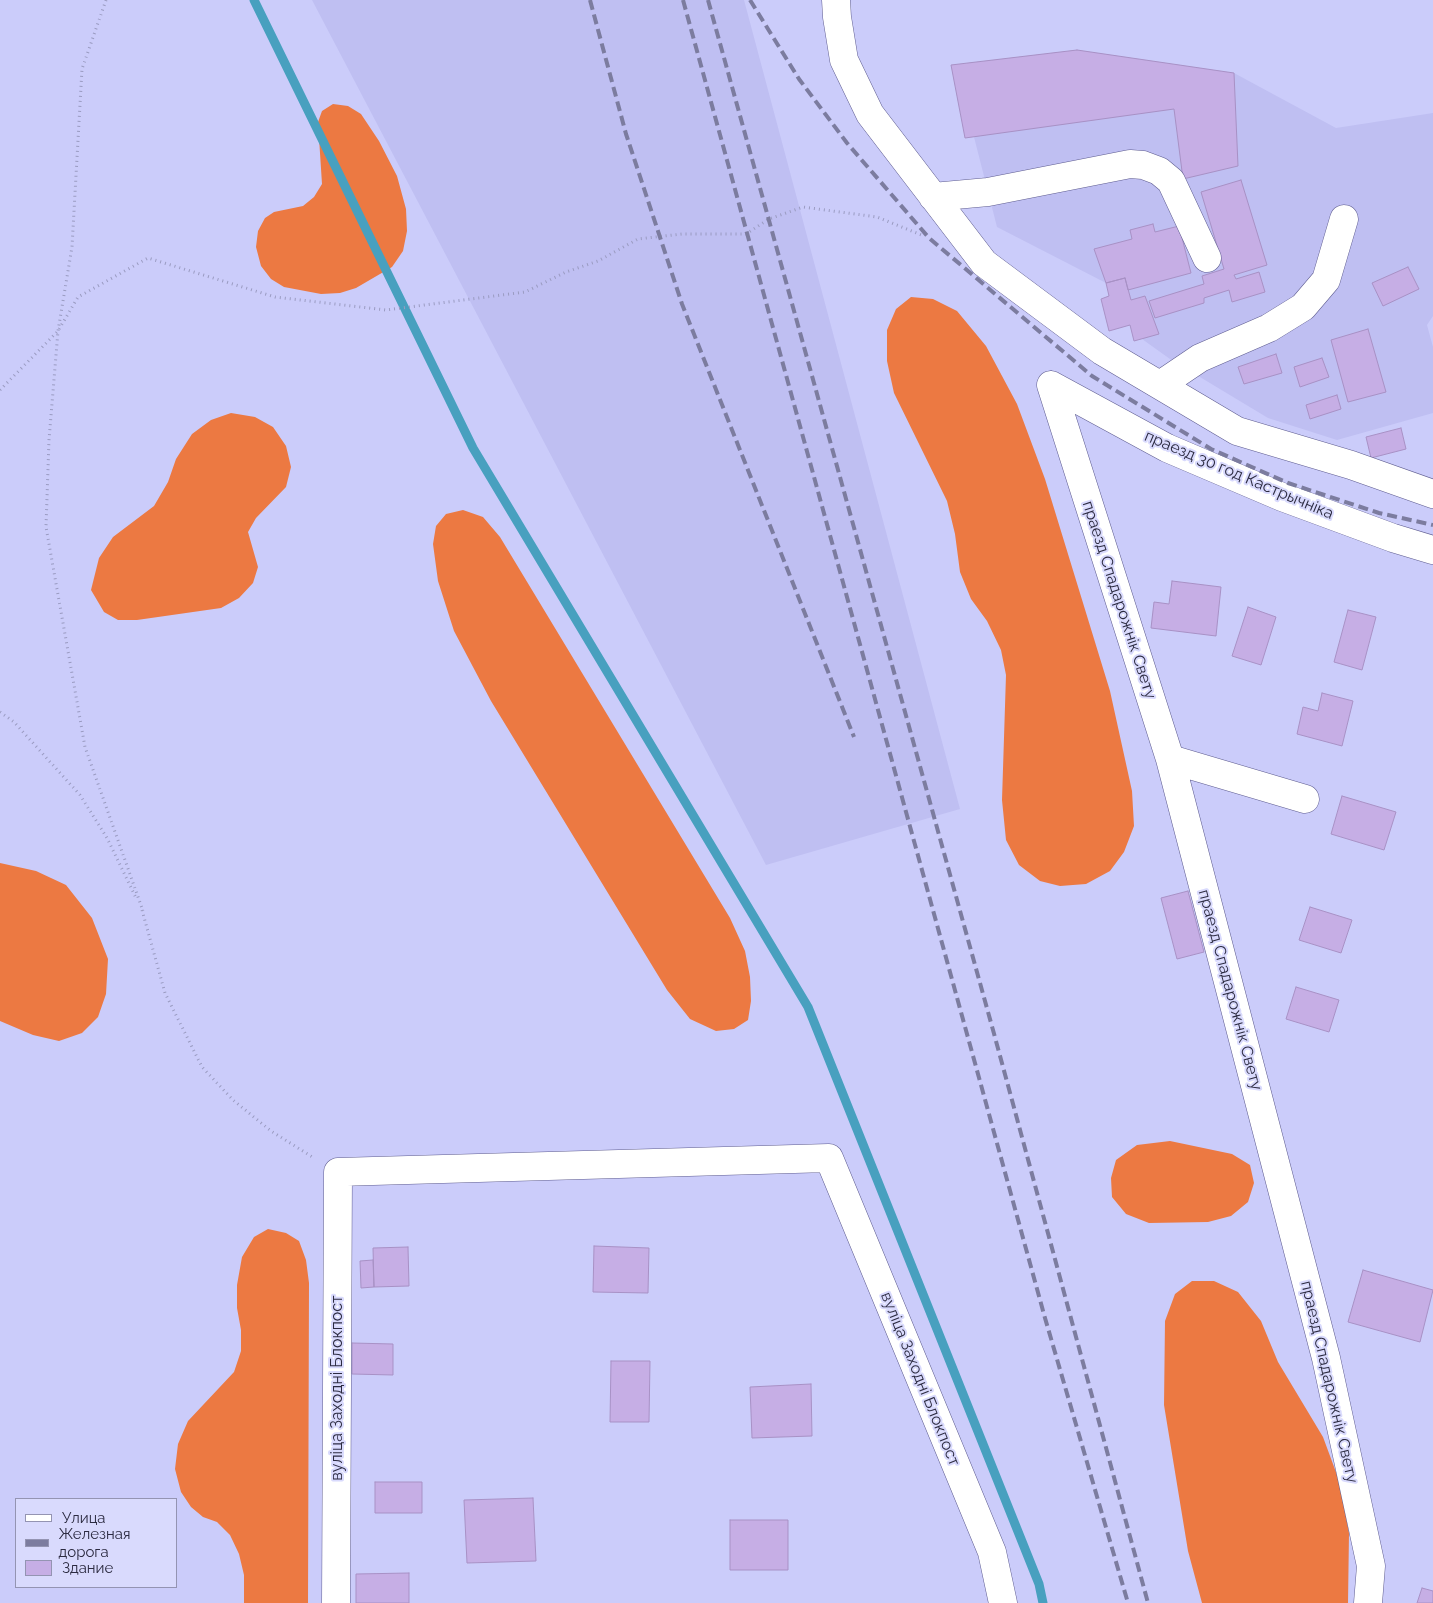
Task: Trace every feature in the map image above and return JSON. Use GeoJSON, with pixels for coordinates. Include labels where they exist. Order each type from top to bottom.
{"type":"FeatureCollection","features":[{"type":"Feature","properties":{"kind":"street"},"geometry":{"type":"LineString","coordinates":[[836,0],[844,60],[870,114],[984,263],[1102,351],[1236,431],[1350,465],[1433,494]]}},
{"type":"Feature","properties":{"kind":"street"},"geometry":{"type":"LineString","coordinates":[[933,197],[988,192],[1130,164],[1144,165],[1159,171],[1171,181],[1207,258]]}},
{"type":"Feature","properties":{"kind":"street"},"geometry":{"type":"LineString","coordinates":[[1160,385],[1200,358],[1269,328],[1303,307],[1326,280],[1344,220]]}},
{"type":"Feature","properties":{"kind":"street","name":"праезд 30 год Кастрычніка"},"geometry":{"type":"LineString","coordinates":[[1051,385],[1167,448],[1282,497],[1393,538],[1433,550]]}},
{"type":"Feature","properties":{"kind":"street","name":"праезд Спадарожнік Свету"},"geometry":{"type":"LineString","coordinates":[[1051,385],[1170,759],[1326,1358],[1371,1566],[1368,1603]]}},
{"type":"Feature","properties":{"kind":"street"},"geometry":{"type":"LineString","coordinates":[[1170,759],[1304,799]]}},
{"type":"Feature","properties":{"kind":"street","name":"вуліца Заходні Блокпост"},"geometry":{"type":"LineString","coordinates":[[336,1603],[338,1172],[829,1158],[992,1552],[1003,1603]]}},
{"type":"Feature","properties":{"kind":"path"},"geometry":{"type":"LineString","coordinates":[[106,0],[82,70],[72,247],[58,331],[48,440],[46,528],[85,748],[143,912],[165,993],[202,1067],[233,1100],[271,1131],[338,1172]]}},
{"type":"Feature","properties":{"kind":"path"},"geometry":{"type":"LineString","coordinates":[[0,390],[58,331],[78,297],[148,258],[275,297],[386,310],[525,292],[566,272],[598,261],[638,239],[682,234],[746,234],[769,219],[803,207],[877,217],[929,238]]}},
{"type":"Feature","properties":{"kind":"path"},"geometry":{"type":"LineString","coordinates":[[0,712],[14,722],[80,795],[107,838],[143,912]]}},
{"type":"Feature","properties":{"kind":"shaded area"},"geometry":{"type":"Polygon","coordinates":[[[312,0],[744,0],[960,809],[766,865],[312,0]]]}},
{"type":"Feature","properties":{"kind":"shaded area"},"geometry":{"type":"Polygon","coordinates":[[[1077,50],[1234,73],[1336,128],[1433,113],[1433,316],[1427,325],[1433,347],[1433,413],[1337,440],[1268,418],[1170,359],[1142,339],[1134,341],[1130,325],[1109,331],[1101,299],[1109,296],[1106,283],[997,227],[974,137],[965,138],[951,65],[1077,50]]]}},
{"type":"Feature","properties":{"kind":"shaded area"},"geometry":{"type":"Polygon","coordinates":[[[333,104],[348,106],[361,114],[379,141],[397,176],[406,209],[407,231],[403,251],[392,267],[356,288],[340,293],[321,294],[284,287],[271,279],[261,266],[256,247],[258,231],[265,218],[274,212],[303,206],[314,197],[322,184],[318,122],[322,111],[333,104]]]}},
{"type":"Feature","properties":{"kind":"shaded area"},"geometry":{"type":"Polygon","coordinates":[[[911,297],[933,299],[957,311],[986,346],[1017,404],[1045,479],[1110,691],[1132,791],[1134,826],[1124,852],[1110,871],[1086,884],[1060,886],[1040,881],[1019,865],[1006,840],[1002,800],[1006,675],[1001,650],[987,621],[971,599],[960,572],[955,534],[947,501],[894,393],[887,361],[887,330],[896,309],[911,297]]]}},
{"type":"Feature","properties":{"kind":"shaded area"},"geometry":{"type":"Polygon","coordinates":[[[231,413],[255,417],[273,427],[286,446],[291,467],[286,487],[256,518],[248,532],[258,567],[253,583],[239,598],[221,608],[137,620],[118,620],[104,612],[91,590],[99,558],[113,537],[154,506],[168,482],[176,459],[192,434],[211,420],[231,413]]]}},
{"type":"Feature","properties":{"kind":"shaded area"},"geometry":{"type":"Polygon","coordinates":[[[463,510],[483,517],[500,537],[730,918],[745,951],[750,977],[751,1001],[748,1020],[734,1029],[716,1031],[690,1019],[667,990],[491,701],[454,631],[438,581],[433,544],[436,526],[446,514],[463,510]]]}},
{"type":"Feature","properties":{"kind":"shaded area"},"geometry":{"type":"Polygon","coordinates":[[[0,863],[36,871],[66,885],[92,918],[108,959],[106,994],[98,1017],[82,1033],[59,1041],[33,1035],[0,1021],[0,863]]]}},
{"type":"Feature","properties":{"kind":"shaded area"},"geometry":{"type":"Polygon","coordinates":[[[1170,1141],[1232,1154],[1250,1165],[1254,1183],[1248,1202],[1231,1216],[1208,1222],[1149,1223],[1126,1214],[1112,1197],[1111,1178],[1116,1160],[1137,1145],[1170,1141]]]}},
{"type":"Feature","properties":{"kind":"shaded area"},"geometry":{"type":"Polygon","coordinates":[[[268,1229],[286,1233],[299,1241],[306,1260],[309,1283],[308,1603],[244,1603],[244,1575],[239,1554],[230,1535],[217,1522],[203,1517],[191,1507],[181,1492],[175,1469],[178,1444],[188,1421],[234,1372],[241,1351],[237,1285],[242,1257],[254,1237],[268,1229]]]}},
{"type":"Feature","properties":{"kind":"shaded area"},"geometry":{"type":"Polygon","coordinates":[[[1192,1281],[1214,1281],[1238,1292],[1261,1321],[1278,1362],[1323,1437],[1340,1483],[1349,1533],[1348,1603],[1202,1603],[1188,1551],[1164,1405],[1165,1321],[1175,1294],[1192,1281]]]}},
{"type":"Feature","properties":{"kind":"building"},"geometry":{"type":"Polygon","coordinates":[[[1077,50],[1234,73],[1238,166],[1183,179],[1174,109],[965,138],[951,65],[1077,50]]]}},
{"type":"Feature","properties":{"kind":"building"},"geometry":{"type":"Polygon","coordinates":[[[1241,180],[1267,265],[1234,275],[1236,279],[1259,272],[1265,292],[1232,302],[1229,290],[1204,298],[1204,303],[1155,318],[1149,301],[1204,284],[1202,276],[1224,269],[1201,192],[1241,180]]]}},
{"type":"Feature","properties":{"kind":"building"},"geometry":{"type":"Polygon","coordinates":[[[1153,224],[1155,232],[1179,226],[1191,273],[1128,290],[1125,278],[1106,283],[1094,249],[1132,239],[1130,230],[1153,224]]]}},
{"type":"Feature","properties":{"kind":"building"},"geometry":{"type":"Polygon","coordinates":[[[1408,267],[1419,289],[1383,306],[1372,283],[1408,267]]]}},
{"type":"Feature","properties":{"kind":"building"},"geometry":{"type":"Polygon","coordinates":[[[1125,278],[1131,300],[1145,296],[1159,334],[1134,341],[1130,325],[1109,331],[1101,299],[1109,296],[1106,283],[1125,278]]]}},
{"type":"Feature","properties":{"kind":"building"},"geometry":{"type":"Polygon","coordinates":[[[1368,329],[1386,392],[1348,402],[1331,340],[1368,329]]]}},
{"type":"Feature","properties":{"kind":"building"},"geometry":{"type":"Polygon","coordinates":[[[1276,354],[1282,373],[1244,384],[1238,367],[1276,354]]]}},
{"type":"Feature","properties":{"kind":"building"},"geometry":{"type":"Polygon","coordinates":[[[1322,358],[1329,377],[1300,387],[1294,367],[1322,358]]]}},
{"type":"Feature","properties":{"kind":"building"},"geometry":{"type":"Polygon","coordinates":[[[1337,395],[1341,409],[1310,419],[1306,405],[1337,395]]]}},
{"type":"Feature","properties":{"kind":"building"},"geometry":{"type":"Polygon","coordinates":[[[1401,428],[1406,449],[1371,458],[1366,437],[1401,428]]]}},
{"type":"Feature","properties":{"kind":"building"},"geometry":{"type":"Polygon","coordinates":[[[1172,581],[1221,587],[1216,636],[1151,628],[1154,602],[1169,604],[1172,581]]]}},
{"type":"Feature","properties":{"kind":"building"},"geometry":{"type":"Polygon","coordinates":[[[1248,607],[1276,617],[1261,665],[1232,656],[1248,607]]]}},
{"type":"Feature","properties":{"kind":"building"},"geometry":{"type":"Polygon","coordinates":[[[1348,610],[1376,617],[1362,670],[1334,662],[1348,610]]]}},
{"type":"Feature","properties":{"kind":"building"},"geometry":{"type":"Polygon","coordinates":[[[1322,693],[1353,701],[1342,746],[1297,734],[1303,707],[1318,711],[1322,693]]]}},
{"type":"Feature","properties":{"kind":"building"},"geometry":{"type":"Polygon","coordinates":[[[1342,796],[1396,812],[1384,850],[1331,834],[1342,796]]]}},
{"type":"Feature","properties":{"kind":"building"},"geometry":{"type":"Polygon","coordinates":[[[1188,891],[1204,952],[1177,959],[1161,898],[1188,891]]]}},
{"type":"Feature","properties":{"kind":"building"},"geometry":{"type":"Polygon","coordinates":[[[1310,907],[1352,920],[1341,953],[1299,940],[1310,907]]]}},
{"type":"Feature","properties":{"kind":"building"},"geometry":{"type":"Polygon","coordinates":[[[1296,987],[1339,1000],[1329,1032],[1286,1019],[1296,987]]]}},
{"type":"Feature","properties":{"kind":"building"},"geometry":{"type":"Polygon","coordinates":[[[594,1246],[649,1248],[648,1293],[593,1292],[594,1246]]]}},
{"type":"Feature","properties":{"kind":"building"},"geometry":{"type":"Polygon","coordinates":[[[408,1247],[409,1286],[374,1287],[373,1248],[408,1247]]]}},
{"type":"Feature","properties":{"kind":"building"},"geometry":{"type":"Polygon","coordinates":[[[373,1260],[374,1287],[361,1288],[360,1261],[373,1260]]]}},
{"type":"Feature","properties":{"kind":"building"},"geometry":{"type":"Polygon","coordinates":[[[1363,1270],[1433,1290],[1420,1342],[1348,1322],[1363,1270]]]}},
{"type":"Feature","properties":{"kind":"building"},"geometry":{"type":"Polygon","coordinates":[[[352,1343],[393,1344],[393,1375],[352,1374],[352,1343]]]}},
{"type":"Feature","properties":{"kind":"building"},"geometry":{"type":"Polygon","coordinates":[[[611,1361],[650,1361],[649,1422],[610,1422],[611,1361]]]}},
{"type":"Feature","properties":{"kind":"building"},"geometry":{"type":"Polygon","coordinates":[[[811,1384],[812,1436],[752,1438],[750,1387],[811,1384]]]}},
{"type":"Feature","properties":{"kind":"building"},"geometry":{"type":"Polygon","coordinates":[[[375,1482],[422,1482],[422,1513],[375,1513],[375,1482]]]}},
{"type":"Feature","properties":{"kind":"building"},"geometry":{"type":"Polygon","coordinates":[[[533,1498],[536,1561],[467,1563],[464,1500],[533,1498]]]}},
{"type":"Feature","properties":{"kind":"building"},"geometry":{"type":"Polygon","coordinates":[[[730,1520],[788,1520],[788,1570],[730,1570],[730,1520]]]}},
{"type":"Feature","properties":{"kind":"building"},"geometry":{"type":"Polygon","coordinates":[[[409,1573],[409,1603],[356,1603],[356,1574],[409,1573]]]}},
{"type":"Feature","properties":{"kind":"building"},"geometry":{"type":"Polygon","coordinates":[[[1422,1588],[1433,1591],[1433,1603],[1417,1603],[1422,1588]]]}},
{"type":"Feature","properties":{"kind":"waterway"},"geometry":{"type":"LineString","coordinates":[[254,0],[473,448],[808,1007],[1039,1584],[1043,1603]]}},
{"type":"Feature","properties":{"kind":"railway"},"geometry":{"type":"LineString","coordinates":[[590,0],[626,134],[682,304],[854,737]]}},
{"type":"Feature","properties":{"kind":"railway"},"geometry":{"type":"LineString","coordinates":[[683,0],[1045,1318],[1128,1603]]}},
{"type":"Feature","properties":{"kind":"railway"},"geometry":{"type":"LineString","coordinates":[[708,0],[993,1030],[1148,1603]]}},
{"type":"Feature","properties":{"kind":"railway"},"geometry":{"type":"LineString","coordinates":[[750,0],[799,79],[847,143],[929,238],[1092,376],[1211,449],[1288,483],[1379,513],[1433,525]]}}]}
